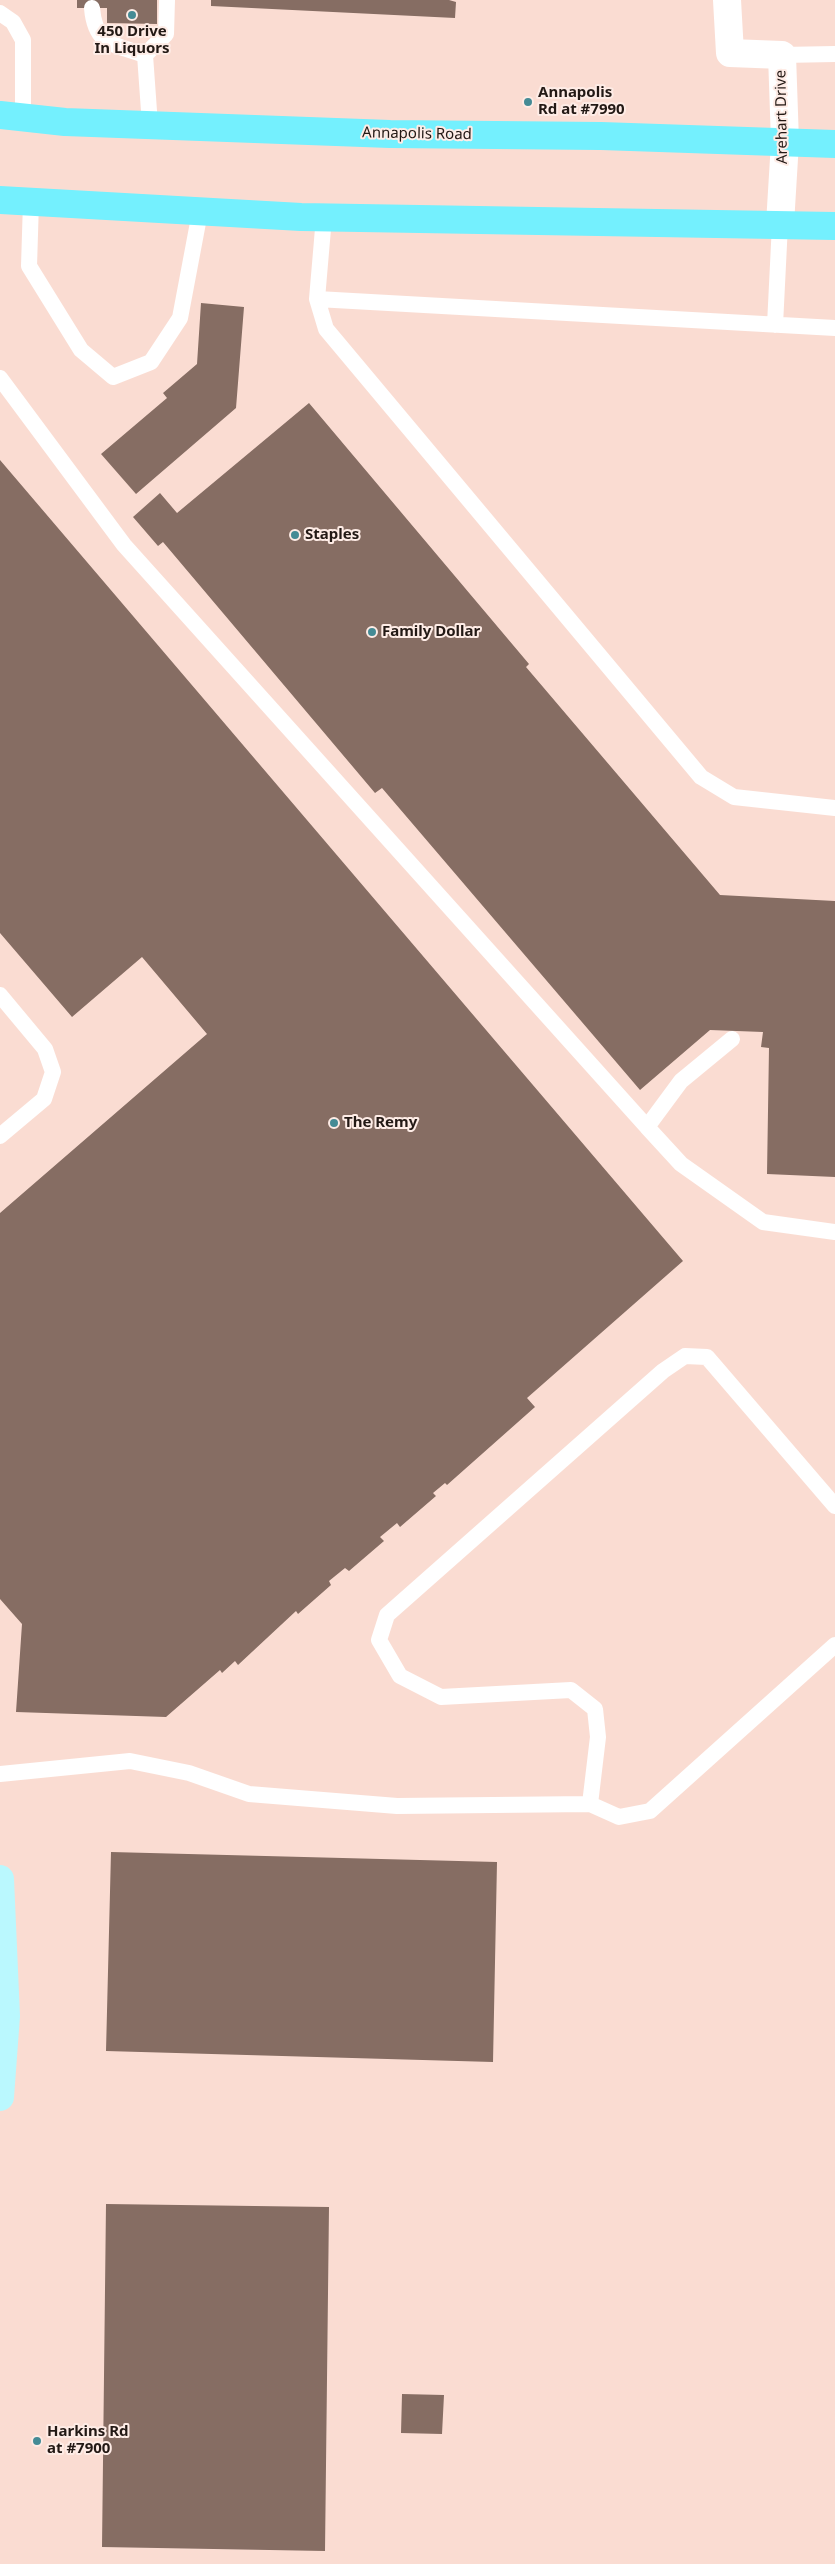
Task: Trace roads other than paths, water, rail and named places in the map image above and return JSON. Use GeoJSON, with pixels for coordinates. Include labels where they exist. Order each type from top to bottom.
{"type":"FeatureCollection","features":[{"type":"Feature","properties":{"kind":"main road","name":"Annapolis Road"},"geometry":{"type":"LineString","coordinates":[[12,116],[150,125],[390,134],[601,136],[835,144]]}},
{"type":"Feature","properties":{"kind":"main road"},"geometry":{"type":"LineString","coordinates":[[0,200],[324,218],[835,226]]}},
{"type":"Feature","properties":{"kind":"street","name":"Arehart Drive"},"geometry":{"type":"LineString","coordinates":[[727,0],[730,53],[782,55],[785,142],[780,224]]}},
{"type":"Feature","properties":{"kind":"street"},"geometry":{"type":"LineString","coordinates":[[0,1879],[6,2016],[0,2098]]}},
{"type":"Feature","properties":{"kind":"lane"},"geometry":{"type":"LineString","coordinates":[[150,125],[145,55],[166,34],[167,0]]}},
{"type":"Feature","properties":{"kind":"lane"},"geometry":{"type":"LineString","coordinates":[[92,8],[97,34],[106,40],[145,55]]}},
{"type":"Feature","properties":{"kind":"lane"},"geometry":{"type":"LineString","coordinates":[[0,13],[13,22],[23,40],[12,116]]}},
{"type":"Feature","properties":{"kind":"lane"},"geometry":{"type":"LineString","coordinates":[[782,55],[835,54]]}},
{"type":"Feature","properties":{"kind":"lane"},"geometry":{"type":"LineString","coordinates":[[31,202],[29,266],[81,350],[113,377],[151,362],[180,318],[200,212]]}},
{"type":"Feature","properties":{"kind":"lane"},"geometry":{"type":"LineString","coordinates":[[324,218],[317,300],[326,329],[701,777],[734,797],[835,808]]}},
{"type":"Feature","properties":{"kind":"lane"},"geometry":{"type":"LineString","coordinates":[[775,325],[780,224]]}},
{"type":"Feature","properties":{"kind":"lane"},"geometry":{"type":"LineString","coordinates":[[317,300],[835,328]]}},
{"type":"Feature","properties":{"kind":"lane"},"geometry":{"type":"LineString","coordinates":[[0,378],[124,544],[682,1164],[763,1222],[835,1232]]}},
{"type":"Feature","properties":{"kind":"lane"},"geometry":{"type":"LineString","coordinates":[[0,995],[45,1049],[53,1072],[44,1099],[0,1136]]}},
{"type":"Feature","properties":{"kind":"lane"},"geometry":{"type":"LineString","coordinates":[[647,1127],[681,1081],[732,1038]]}},
{"type":"Feature","properties":{"kind":"lane"},"geometry":{"type":"LineString","coordinates":[[590,1804],[598,1736],[595,1709],[571,1690],[441,1697],[400,1676],[379,1640],[387,1615],[663,1371],[685,1356],[707,1357],[835,1506]]}},
{"type":"Feature","properties":{"kind":"lane"},"geometry":{"type":"LineString","coordinates":[[0,1774],[130,1761],[189,1773],[249,1794],[396,1806],[590,1804],[619,1817],[650,1811],[835,1645]]}},
{"type":"Feature","properties":{"kind":"place","name":"450 Drive In Liquors"},"geometry":{"type":"Point","coordinates":[132,15]}},
{"type":"Feature","properties":{"kind":"place","name":"Annapolis Rd at #7990"},"geometry":{"type":"Point","coordinates":[528,102]}},
{"type":"Feature","properties":{"kind":"place","name":"Staples"},"geometry":{"type":"Point","coordinates":[295,535]}},
{"type":"Feature","properties":{"kind":"place","name":"Family Dollar"},"geometry":{"type":"Point","coordinates":[372,632]}},
{"type":"Feature","properties":{"kind":"place","name":"The Remy"},"geometry":{"type":"Point","coordinates":[334,1123]}},
{"type":"Feature","properties":{"kind":"place","name":"Harkins Rd at #7900"},"geometry":{"type":"Point","coordinates":[37,2441]}}]}
